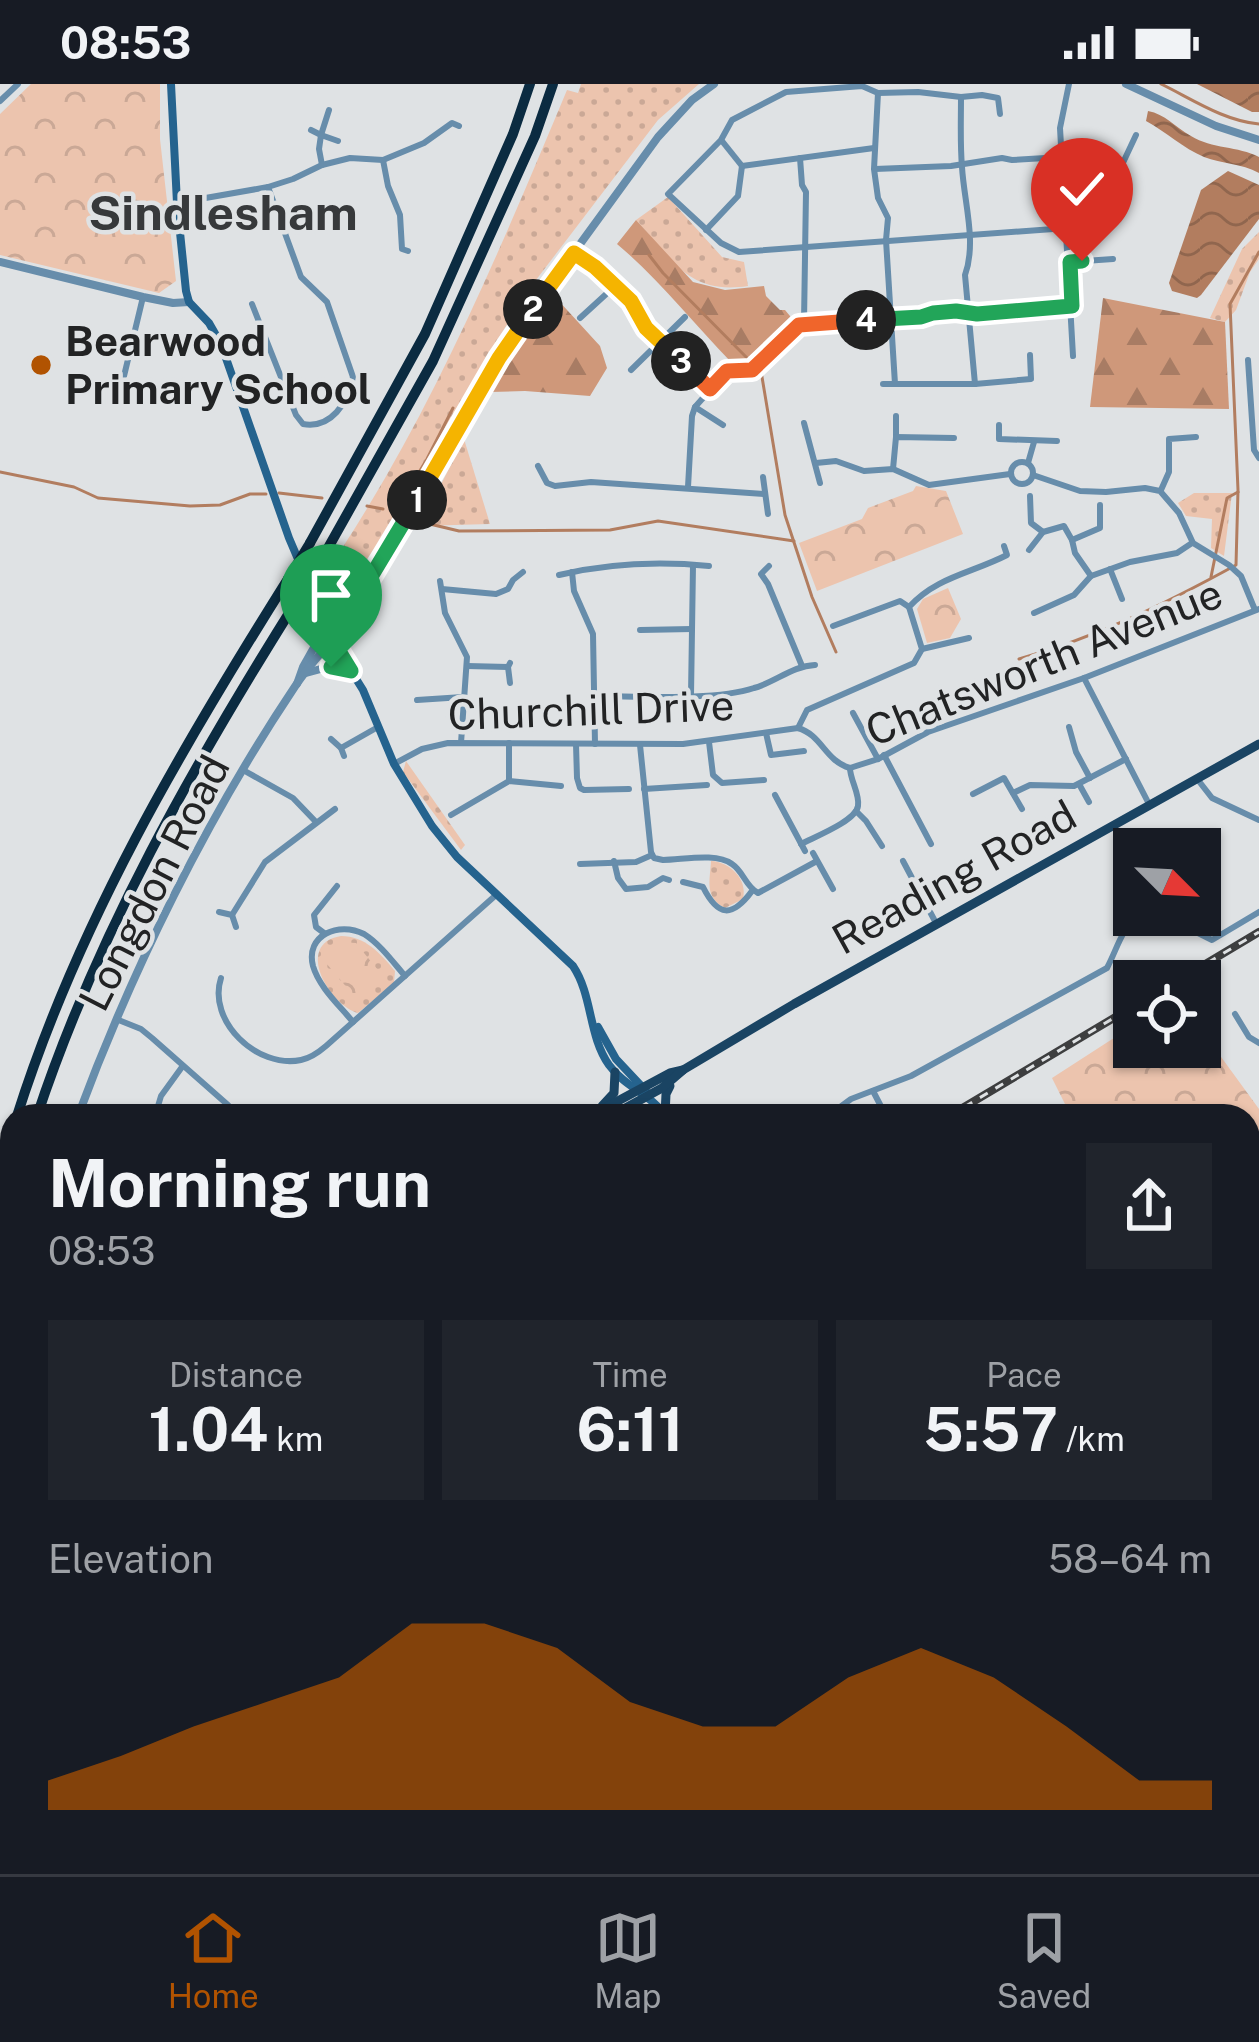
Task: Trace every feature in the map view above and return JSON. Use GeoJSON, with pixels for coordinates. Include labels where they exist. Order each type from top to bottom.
{"type":"FeatureCollection","features":[{"type":"Feature","properties":{"kind":"highway"},"geometry":{"type":"LineString","coordinates":[[21,1104],[74,964],[134,837],[310,543],[425,334],[513,134],[530,84]]}},
{"type":"Feature","properties":{"kind":"highway"},"geometry":{"type":"LineString","coordinates":[[41,1104],[76,1009],[139,871],[207,745],[319,564],[433,361],[554,84]]}},
{"type":"Feature","properties":{"kind":"main road"},"geometry":{"type":"LineString","coordinates":[[171,84],[188,302],[221,344],[277,506],[317,599],[318,613],[353,673],[394,764],[432,826],[457,857],[573,966],[583,984],[601,1050],[615,1072],[643,1091]]}},
{"type":"Feature","properties":{"kind":"main road","name":"Reading Road"},"geometry":{"type":"LineString","coordinates":[[615,1104],[672,1081],[683,1070],[1259,744]]}},
{"type":"Feature","properties":{"kind":"main road"},"geometry":{"type":"LineString","coordinates":[[591,1016],[616,1059],[655,1104]]}},
{"type":"Feature","properties":{"kind":"main road","name":"Reading Road"},"geometry":{"type":"LineString","coordinates":[[626,1104],[670,1072],[683,1070]]}},
{"type":"Feature","properties":{"kind":"main road"},"geometry":{"type":"LineString","coordinates":[[604,1104],[613,1096],[615,1072]]}},
{"type":"Feature","properties":{"kind":"main road"},"geometry":{"type":"LineString","coordinates":[[666,1104],[672,1081]]}},
{"type":"Feature","properties":{"kind":"street"},"geometry":{"type":"LineString","coordinates":[[0,101],[18,84]]}},
{"type":"Feature","properties":{"kind":"street"},"geometry":{"type":"LineString","coordinates":[[332,633],[369,580],[499,358],[658,137],[714,84]]}},
{"type":"Feature","properties":{"kind":"street"},"geometry":{"type":"LineString","coordinates":[[1070,84],[1061,117],[1073,356]]}},
{"type":"Feature","properties":{"kind":"street"},"geometry":{"type":"LineString","coordinates":[[1126,84],[1259,140]]}},
{"type":"Feature","properties":{"kind":"street"},"geometry":{"type":"LineString","coordinates":[[1000,114],[998,98],[982,95],[878,93],[862,86],[786,92],[732,119],[722,140],[668,194],[721,243],[739,252],[1067,228]]}},
{"type":"Feature","properties":{"kind":"street"},"geometry":{"type":"LineString","coordinates":[[878,93],[874,169],[878,198],[888,218],[896,384]]}},
{"type":"Feature","properties":{"kind":"street"},"geometry":{"type":"LineString","coordinates":[[961,98],[969,235],[965,275],[975,384]]}},
{"type":"Feature","properties":{"kind":"street"},"geometry":{"type":"LineString","coordinates":[[322,164],[319,149],[329,110]]}},
{"type":"Feature","properties":{"kind":"street"},"geometry":{"type":"LineString","coordinates":[[177,203],[268,187],[322,164],[350,158],[383,160],[456,124],[457,112]]}},
{"type":"Feature","properties":{"kind":"street"},"geometry":{"type":"LineString","coordinates":[[311,130],[338,141]]}},
{"type":"Feature","properties":{"kind":"street"},"geometry":{"type":"LineString","coordinates":[[1065,191],[1113,184],[1136,135]]}},
{"type":"Feature","properties":{"kind":"street"},"geometry":{"type":"LineString","coordinates":[[706,230],[738,196],[742,166],[722,140]]}},
{"type":"Feature","properties":{"kind":"street"},"geometry":{"type":"LineString","coordinates":[[742,166],[874,148]]}},
{"type":"Feature","properties":{"kind":"street"},"geometry":{"type":"LineString","coordinates":[[874,169],[1062,157]]}},
{"type":"Feature","properties":{"kind":"street"},"geometry":{"type":"LineString","coordinates":[[800,158],[806,192],[804,323]]}},
{"type":"Feature","properties":{"kind":"street"},"geometry":{"type":"LineString","coordinates":[[383,160],[400,215],[402,252]]}},
{"type":"Feature","properties":{"kind":"street"},"geometry":{"type":"LineString","coordinates":[[257,307],[296,415],[303,424],[318,427],[332,419],[353,377],[327,302],[302,277],[268,187]]}},
{"type":"Feature","properties":{"kind":"street"},"geometry":{"type":"LineString","coordinates":[[281,256],[291,251]]}},
{"type":"Feature","properties":{"kind":"street"},"geometry":{"type":"LineString","coordinates":[[574,253],[631,301],[646,328],[710,389]]}},
{"type":"Feature","properties":{"kind":"street"},"geometry":{"type":"LineString","coordinates":[[1070,262],[1113,259]]}},
{"type":"Feature","properties":{"kind":"street"},"geometry":{"type":"LineString","coordinates":[[0,262],[142,297],[188,302]]}},
{"type":"Feature","properties":{"kind":"street"},"geometry":{"type":"LineString","coordinates":[[580,318],[615,286]]}},
{"type":"Feature","properties":{"kind":"street"},"geometry":{"type":"LineString","coordinates":[[124,376],[142,297]]}},
{"type":"Feature","properties":{"kind":"street"},"geometry":{"type":"LineString","coordinates":[[688,487],[695,407],[727,371],[752,370],[804,323],[1072,306]]}},
{"type":"Feature","properties":{"kind":"street"},"geometry":{"type":"LineString","coordinates":[[631,370],[685,316]]}},
{"type":"Feature","properties":{"kind":"street"},"geometry":{"type":"LineString","coordinates":[[884,384],[1031,380],[1030,355]]}},
{"type":"Feature","properties":{"kind":"street"},"geometry":{"type":"LineString","coordinates":[[1248,360],[1254,450],[1259,458]]}},
{"type":"Feature","properties":{"kind":"street"},"geometry":{"type":"LineString","coordinates":[[695,407],[723,425]]}},
{"type":"Feature","properties":{"kind":"street"},"geometry":{"type":"LineString","coordinates":[[893,469],[896,416]]}},
{"type":"Feature","properties":{"kind":"street"},"geometry":{"type":"LineString","coordinates":[[804,422],[820,483]]}},
{"type":"Feature","properties":{"kind":"street"},"geometry":{"type":"LineString","coordinates":[[999,425],[999,439],[1057,441]]}},
{"type":"Feature","properties":{"kind":"street"},"geometry":{"type":"LineString","coordinates":[[896,436],[954,438]]}},
{"type":"Feature","properties":{"kind":"street"},"geometry":{"type":"LineString","coordinates":[[1160,491],[1169,472],[1169,439],[1196,437]]}},
{"type":"Feature","properties":{"kind":"street"},"geometry":{"type":"LineString","coordinates":[[1033,476],[1028,463],[1034,442]]}},
{"type":"Feature","properties":{"kind":"street"},"geometry":{"type":"LineString","coordinates":[[816,463],[836,460],[864,471],[893,469],[929,485],[1010,475]]}},
{"type":"Feature","properties":{"kind":"street"},"geometry":{"type":"LineString","coordinates":[[1028,463],[1014,464],[1010,475],[1020,484],[1033,476]]}},
{"type":"Feature","properties":{"kind":"street"},"geometry":{"type":"LineString","coordinates":[[538,466],[554,486],[592,482],[764,494]]}},
{"type":"Feature","properties":{"kind":"street"},"geometry":{"type":"LineString","coordinates":[[1033,476],[1080,491],[1160,491],[1180,512],[1192,543],[1241,577],[1257,610]]}},
{"type":"Feature","properties":{"kind":"street"},"geometry":{"type":"LineString","coordinates":[[763,477],[768,514]]}},
{"type":"Feature","properties":{"kind":"street"},"geometry":{"type":"LineString","coordinates":[[1030,496],[1031,523],[1043,532]]}},
{"type":"Feature","properties":{"kind":"street"},"geometry":{"type":"LineString","coordinates":[[1072,540],[1102,532],[1100,505]]}},
{"type":"Feature","properties":{"kind":"street"},"geometry":{"type":"LineString","coordinates":[[1029,550],[1043,532],[1064,526],[1091,575]]}},
{"type":"Feature","properties":{"kind":"street"},"geometry":{"type":"LineString","coordinates":[[1034,613],[1074,596],[1091,575],[1177,554],[1192,543]]}},
{"type":"Feature","properties":{"kind":"street"},"geometry":{"type":"LineString","coordinates":[[1004,545],[1007,555]]}},
{"type":"Feature","properties":{"kind":"street"},"geometry":{"type":"LineString","coordinates":[[909,607],[926,589],[1007,555],[1018,557]]}},
{"type":"Feature","properties":{"kind":"street"},"geometry":{"type":"LineString","coordinates":[[559,575],[629,563],[710,566]]}},
{"type":"Feature","properties":{"kind":"street"},"geometry":{"type":"LineString","coordinates":[[691,695],[693,565]]}},
{"type":"Feature","properties":{"kind":"street"},"geometry":{"type":"LineString","coordinates":[[769,566],[757,573],[768,584],[802,666]]}},
{"type":"Feature","properties":{"kind":"street"},"geometry":{"type":"LineString","coordinates":[[1110,569],[1122,599]]}},
{"type":"Feature","properties":{"kind":"street"},"geometry":{"type":"LineString","coordinates":[[461,742],[467,666],[462,644],[445,613],[441,585],[496,594],[524,572]]}},
{"type":"Feature","properties":{"kind":"street"},"geometry":{"type":"LineString","coordinates":[[572,572],[574,591],[593,634],[595,744]]}},
{"type":"Feature","properties":{"kind":"street"},"geometry":{"type":"LineString","coordinates":[[332,633],[365,597],[369,580]]}},
{"type":"Feature","properties":{"kind":"street"},"geometry":{"type":"LineString","coordinates":[[317,599],[336,605],[350,603]]}},
{"type":"Feature","properties":{"kind":"street"},"geometry":{"type":"LineString","coordinates":[[797,728],[807,710],[914,663],[922,649],[909,607],[900,601],[833,626]]}},
{"type":"Feature","properties":{"kind":"street","name":"Chatsworth Avenue"},"geometry":{"type":"LineString","coordinates":[[850,768],[928,732],[1084,678],[1257,610]]}},
{"type":"Feature","properties":{"kind":"street"},"geometry":{"type":"LineString","coordinates":[[640,630],[692,629]]}},
{"type":"Feature","properties":{"kind":"street"},"geometry":{"type":"LineString","coordinates":[[650,632],[650,643]]}},
{"type":"Feature","properties":{"kind":"street","name":"Longdon Road"},"geometry":{"type":"LineString","coordinates":[[297,683],[332,633]]}},
{"type":"Feature","properties":{"kind":"street","name":"Longdon Road"},"geometry":{"type":"LineString","coordinates":[[83,1104],[116,1019],[176,895],[310,653],[332,633]]}},
{"type":"Feature","properties":{"kind":"street"},"geometry":{"type":"LineString","coordinates":[[922,649],[969,638]]}},
{"type":"Feature","properties":{"kind":"street"},"geometry":{"type":"LineString","coordinates":[[467,666],[509,665],[510,683]]}},
{"type":"Feature","properties":{"kind":"street"},"geometry":{"type":"LineString","coordinates":[[594,696],[753,689],[802,666],[815,665]]}},
{"type":"Feature","properties":{"kind":"street"},"geometry":{"type":"LineString","coordinates":[[306,673],[331,667],[353,673]]}},
{"type":"Feature","properties":{"kind":"street"},"geometry":{"type":"LineString","coordinates":[[1084,678],[1150,806]]}},
{"type":"Feature","properties":{"kind":"street"},"geometry":{"type":"LineString","coordinates":[[416,699],[464,698]]}},
{"type":"Feature","properties":{"kind":"street"},"geometry":{"type":"LineString","coordinates":[[853,713],[931,844]]}},
{"type":"Feature","properties":{"kind":"street"},"geometry":{"type":"LineString","coordinates":[[331,740],[342,752],[378,727]]}},
{"type":"Feature","properties":{"kind":"street"},"geometry":{"type":"LineString","coordinates":[[1069,727],[1090,778]]}},
{"type":"Feature","properties":{"kind":"street","name":"Churchill Drive"},"geometry":{"type":"LineString","coordinates":[[394,764],[431,746],[461,742],[640,745],[710,742],[797,728],[817,738],[836,764],[850,768]]}},
{"type":"Feature","properties":{"kind":"street"},"geometry":{"type":"LineString","coordinates":[[766,733],[771,755],[804,751]]}},
{"type":"Feature","properties":{"kind":"street"},"geometry":{"type":"LineString","coordinates":[[710,742],[713,775],[722,783],[764,780]]}},
{"type":"Feature","properties":{"kind":"street"},"geometry":{"type":"LineString","coordinates":[[509,743],[509,781]]}},
{"type":"Feature","properties":{"kind":"street"},"geometry":{"type":"LineString","coordinates":[[576,744],[580,788],[629,789]]}},
{"type":"Feature","properties":{"kind":"street"},"geometry":{"type":"LineString","coordinates":[[640,745],[652,855]]}},
{"type":"Feature","properties":{"kind":"street"},"geometry":{"type":"LineString","coordinates":[[1013,793],[1030,785],[1079,784],[1126,759]]}},
{"type":"Feature","properties":{"kind":"street"},"geometry":{"type":"LineString","coordinates":[[580,864],[636,862],[652,855],[663,860],[720,859],[730,862],[758,893],[856,811],[850,768]]}},
{"type":"Feature","properties":{"kind":"street"},"geometry":{"type":"LineString","coordinates":[[243,770],[293,798],[316,822]]}},
{"type":"Feature","properties":{"kind":"street"},"geometry":{"type":"LineString","coordinates":[[973,794],[1004,778],[1022,809]]}},
{"type":"Feature","properties":{"kind":"street"},"geometry":{"type":"LineString","coordinates":[[1197,779],[1212,798],[1259,820]]}},
{"type":"Feature","properties":{"kind":"street"},"geometry":{"type":"LineString","coordinates":[[452,815],[509,781],[561,786]]}},
{"type":"Feature","properties":{"kind":"street"},"geometry":{"type":"LineString","coordinates":[[644,789],[706,784]]}},
{"type":"Feature","properties":{"kind":"street"},"geometry":{"type":"LineString","coordinates":[[1079,784],[1089,802]]}},
{"type":"Feature","properties":{"kind":"street"},"geometry":{"type":"LineString","coordinates":[[775,795],[833,889]]}},
{"type":"Feature","properties":{"kind":"street"},"geometry":{"type":"LineString","coordinates":[[232,915],[266,862],[335,809]]}},
{"type":"Feature","properties":{"kind":"street"},"geometry":{"type":"LineString","coordinates":[[856,811],[883,846]]}},
{"type":"Feature","properties":{"kind":"street"},"geometry":{"type":"LineString","coordinates":[[614,861],[626,889],[666,879],[662,868]]}},
{"type":"Feature","properties":{"kind":"street"},"geometry":{"type":"LineString","coordinates":[[903,861],[937,925]]}},
{"type":"Feature","properties":{"kind":"street"},"geometry":{"type":"LineString","coordinates":[[703,886],[707,877]]}},
{"type":"Feature","properties":{"kind":"street"},"geometry":{"type":"LineString","coordinates":[[682,882],[703,886],[722,911],[744,902],[752,891]]}},
{"type":"Feature","properties":{"kind":"street"},"geometry":{"type":"LineString","coordinates":[[324,933],[316,927],[314,915],[337,886]]}},
{"type":"Feature","properties":{"kind":"street"},"geometry":{"type":"LineString","coordinates":[[221,979],[214,993],[221,1017],[235,1035],[267,1055],[300,1061],[316,1054],[496,895]]}},
{"type":"Feature","properties":{"kind":"street"},"geometry":{"type":"LineString","coordinates":[[220,912],[232,915]]}},
{"type":"Feature","properties":{"kind":"street"},"geometry":{"type":"LineString","coordinates":[[1221,935],[1259,912]]}},
{"type":"Feature","properties":{"kind":"street"},"geometry":{"type":"LineString","coordinates":[[232,915],[236,927]]}},
{"type":"Feature","properties":{"kind":"street"},"geometry":{"type":"LineString","coordinates":[[353,1022],[322,985],[313,966],[312,946],[324,933],[359,931],[405,976]]}},
{"type":"Feature","properties":{"kind":"street"},"geometry":{"type":"LineString","coordinates":[[844,1104],[911,1076],[1106,968],[1121,936]]}},
{"type":"Feature","properties":{"kind":"street"},"geometry":{"type":"LineString","coordinates":[[1235,1014],[1249,1037],[1259,1042]]}},
{"type":"Feature","properties":{"kind":"street"},"geometry":{"type":"LineString","coordinates":[[116,1019],[141,1029],[227,1104]]}},
{"type":"Feature","properties":{"kind":"street"},"geometry":{"type":"LineString","coordinates":[[159,1104],[182,1066]]}},
{"type":"Feature","properties":{"kind":"street"},"geometry":{"type":"LineString","coordinates":[[873,1091],[880,1104]]}},
{"type":"Feature","properties":{"kind":"street"},"geometry":{"type":"LineString","coordinates":[[212,1104],[217,1094]]}},
{"type":"Feature","properties":{"kind":"green space"},"geometry":{"type":"Polygon","coordinates":[[[31,84],[160,84],[160,139],[176,281],[159,293],[0,255],[0,114],[31,84]]]}},
{"type":"Feature","properties":{"kind":"green space"},"geometry":{"type":"Polygon","coordinates":[[[581,84],[699,84],[658,120],[536,280],[402,509],[339,599],[327,595],[318,584],[425,405],[485,281],[567,90],[578,93],[581,84]]]}},
{"type":"Feature","properties":{"kind":"green space"},"geometry":{"type":"Polygon","coordinates":[[[668,197],[722,257],[744,262],[748,286],[696,280],[636,220],[668,197]]]}},
{"type":"Feature","properties":{"kind":"green space"},"geometry":{"type":"Polygon","coordinates":[[[636,220],[693,282],[725,290],[764,286],[766,296],[795,322],[743,361],[731,362],[617,244],[636,220]]]}},
{"type":"Feature","properties":{"kind":"green space"},"geometry":{"type":"Polygon","coordinates":[[[1259,232],[1259,259],[1236,310],[1225,322],[1210,318],[1242,249],[1259,232]]]}},
{"type":"Feature","properties":{"kind":"green space"},"geometry":{"type":"Polygon","coordinates":[[[1103,298],[1225,322],[1229,409],[1090,407],[1103,298]]]}},
{"type":"Feature","properties":{"kind":"green space"},"geometry":{"type":"Polygon","coordinates":[[[557,299],[600,346],[607,368],[590,396],[490,392],[540,313],[557,299]]]}},
{"type":"Feature","properties":{"kind":"green space"},"geometry":{"type":"Polygon","coordinates":[[[464,439],[490,524],[420,526],[464,439]]]}},
{"type":"Feature","properties":{"kind":"green space"},"geometry":{"type":"Polygon","coordinates":[[[916,486],[946,491],[963,534],[817,591],[799,543],[862,519],[868,508],[916,486]]]}},
{"type":"Feature","properties":{"kind":"green space"},"geometry":{"type":"Polygon","coordinates":[[[1194,493],[1232,493],[1224,556],[1211,548],[1212,519],[1186,516],[1178,503],[1194,493]]]}},
{"type":"Feature","properties":{"kind":"green space"},"geometry":{"type":"Polygon","coordinates":[[[948,588],[961,619],[950,638],[927,643],[917,609],[923,599],[948,588]]]}},
{"type":"Feature","properties":{"kind":"green space"},"geometry":{"type":"Polygon","coordinates":[[[406,761],[465,845],[461,850],[403,772],[406,761]]]}},
{"type":"Feature","properties":{"kind":"green space"},"geometry":{"type":"Polygon","coordinates":[[[711,861],[736,873],[743,885],[743,899],[725,908],[714,899],[711,861]]]}},
{"type":"Feature","properties":{"kind":"green space"},"geometry":{"type":"Polygon","coordinates":[[[341,936],[365,942],[395,971],[394,983],[358,1013],[328,988],[318,962],[319,950],[341,936]]]}},
{"type":"Feature","properties":{"kind":"green space"},"geometry":{"type":"Polygon","coordinates":[[[339,942],[356,943],[381,974],[355,997],[326,963],[329,950],[339,942]]]}},
{"type":"Feature","properties":{"kind":"green space"},"geometry":{"type":"Polygon","coordinates":[[[1113,1039],[1113,1068],[1221,1068],[1221,1057],[1255,1104],[1065,1104],[1052,1078],[1113,1039]]]}},
{"type":"Feature","properties":{"kind":"water"},"geometry":{"type":"Polygon","coordinates":[[[1197,84],[1259,84],[1259,112],[1252,112],[1197,84]]]}},
{"type":"Feature","properties":{"kind":"water"},"geometry":{"type":"Polygon","coordinates":[[[1148,111],[1199,140],[1259,157],[1259,173],[1196,153],[1146,121],[1148,111]]]}},
{"type":"Feature","properties":{"kind":"water"},"geometry":{"type":"Polygon","coordinates":[[[1228,171],[1259,185],[1259,219],[1201,295],[1172,291],[1169,283],[1201,190],[1228,171]]]}},
{"type":"Feature","properties":{"kind":"waterway"},"geometry":{"type":"LineString","coordinates":[[1161,84],[1221,114],[1259,124]]}},
{"type":"Feature","properties":{"kind":"waterway"},"geometry":{"type":"LineString","coordinates":[[1019,659],[1130,618],[1236,565],[1238,490],[1230,304],[1259,252]]}},
{"type":"Feature","properties":{"kind":"waterway"},"geometry":{"type":"LineString","coordinates":[[649,255],[752,363]]}},
{"type":"Feature","properties":{"kind":"waterway"},"geometry":{"type":"LineString","coordinates":[[761,371],[785,515],[836,652]]}},
{"type":"Feature","properties":{"kind":"waterway"},"geometry":{"type":"LineString","coordinates":[[394,514],[453,408]]}},
{"type":"Feature","properties":{"kind":"waterway"},"geometry":{"type":"LineString","coordinates":[[0,472],[74,487],[98,498],[190,506],[220,505],[250,494],[266,494]]}},
{"type":"Feature","properties":{"kind":"waterway"},"geometry":{"type":"LineString","coordinates":[[1211,577],[1227,498],[1238,492]]}},
{"type":"Feature","properties":{"kind":"waterway"},"geometry":{"type":"LineString","coordinates":[[279,493],[322,498]]}},
{"type":"Feature","properties":{"kind":"waterway"},"geometry":{"type":"LineString","coordinates":[[367,506],[383,509]]}},
{"type":"Feature","properties":{"kind":"waterway"},"geometry":{"type":"LineString","coordinates":[[413,520],[459,531],[610,530],[658,521],[794,541]]}},
{"type":"Feature","properties":{"kind":"railway"},"geometry":{"type":"LineString","coordinates":[[1212,960],[1259,932]]}},
{"type":"Feature","properties":{"kind":"railway"},"geometry":{"type":"LineString","coordinates":[[969,1104],[1113,1018]]}},
{"type":"Feature","properties":{"kind":"place","name":"Bearwood Primary School"},"geometry":{"type":"Point","coordinates":[41,365]}},
{"type":"Feature","properties":{"kind":"district","name":"Sindlesham"},"geometry":{"type":"Point","coordinates":[223,213]}},
{"type":"Feature","properties":{"kind":"route"},"geometry":{"type":"LineString","coordinates":[[331,667],[351,671],[332,640],[365,597],[369,580],[499,358],[574,253],[631,301],[646,328],[710,389],[727,371],[752,370],[804,323],[1072,306],[1070,262],[1082,261]]}}]}
